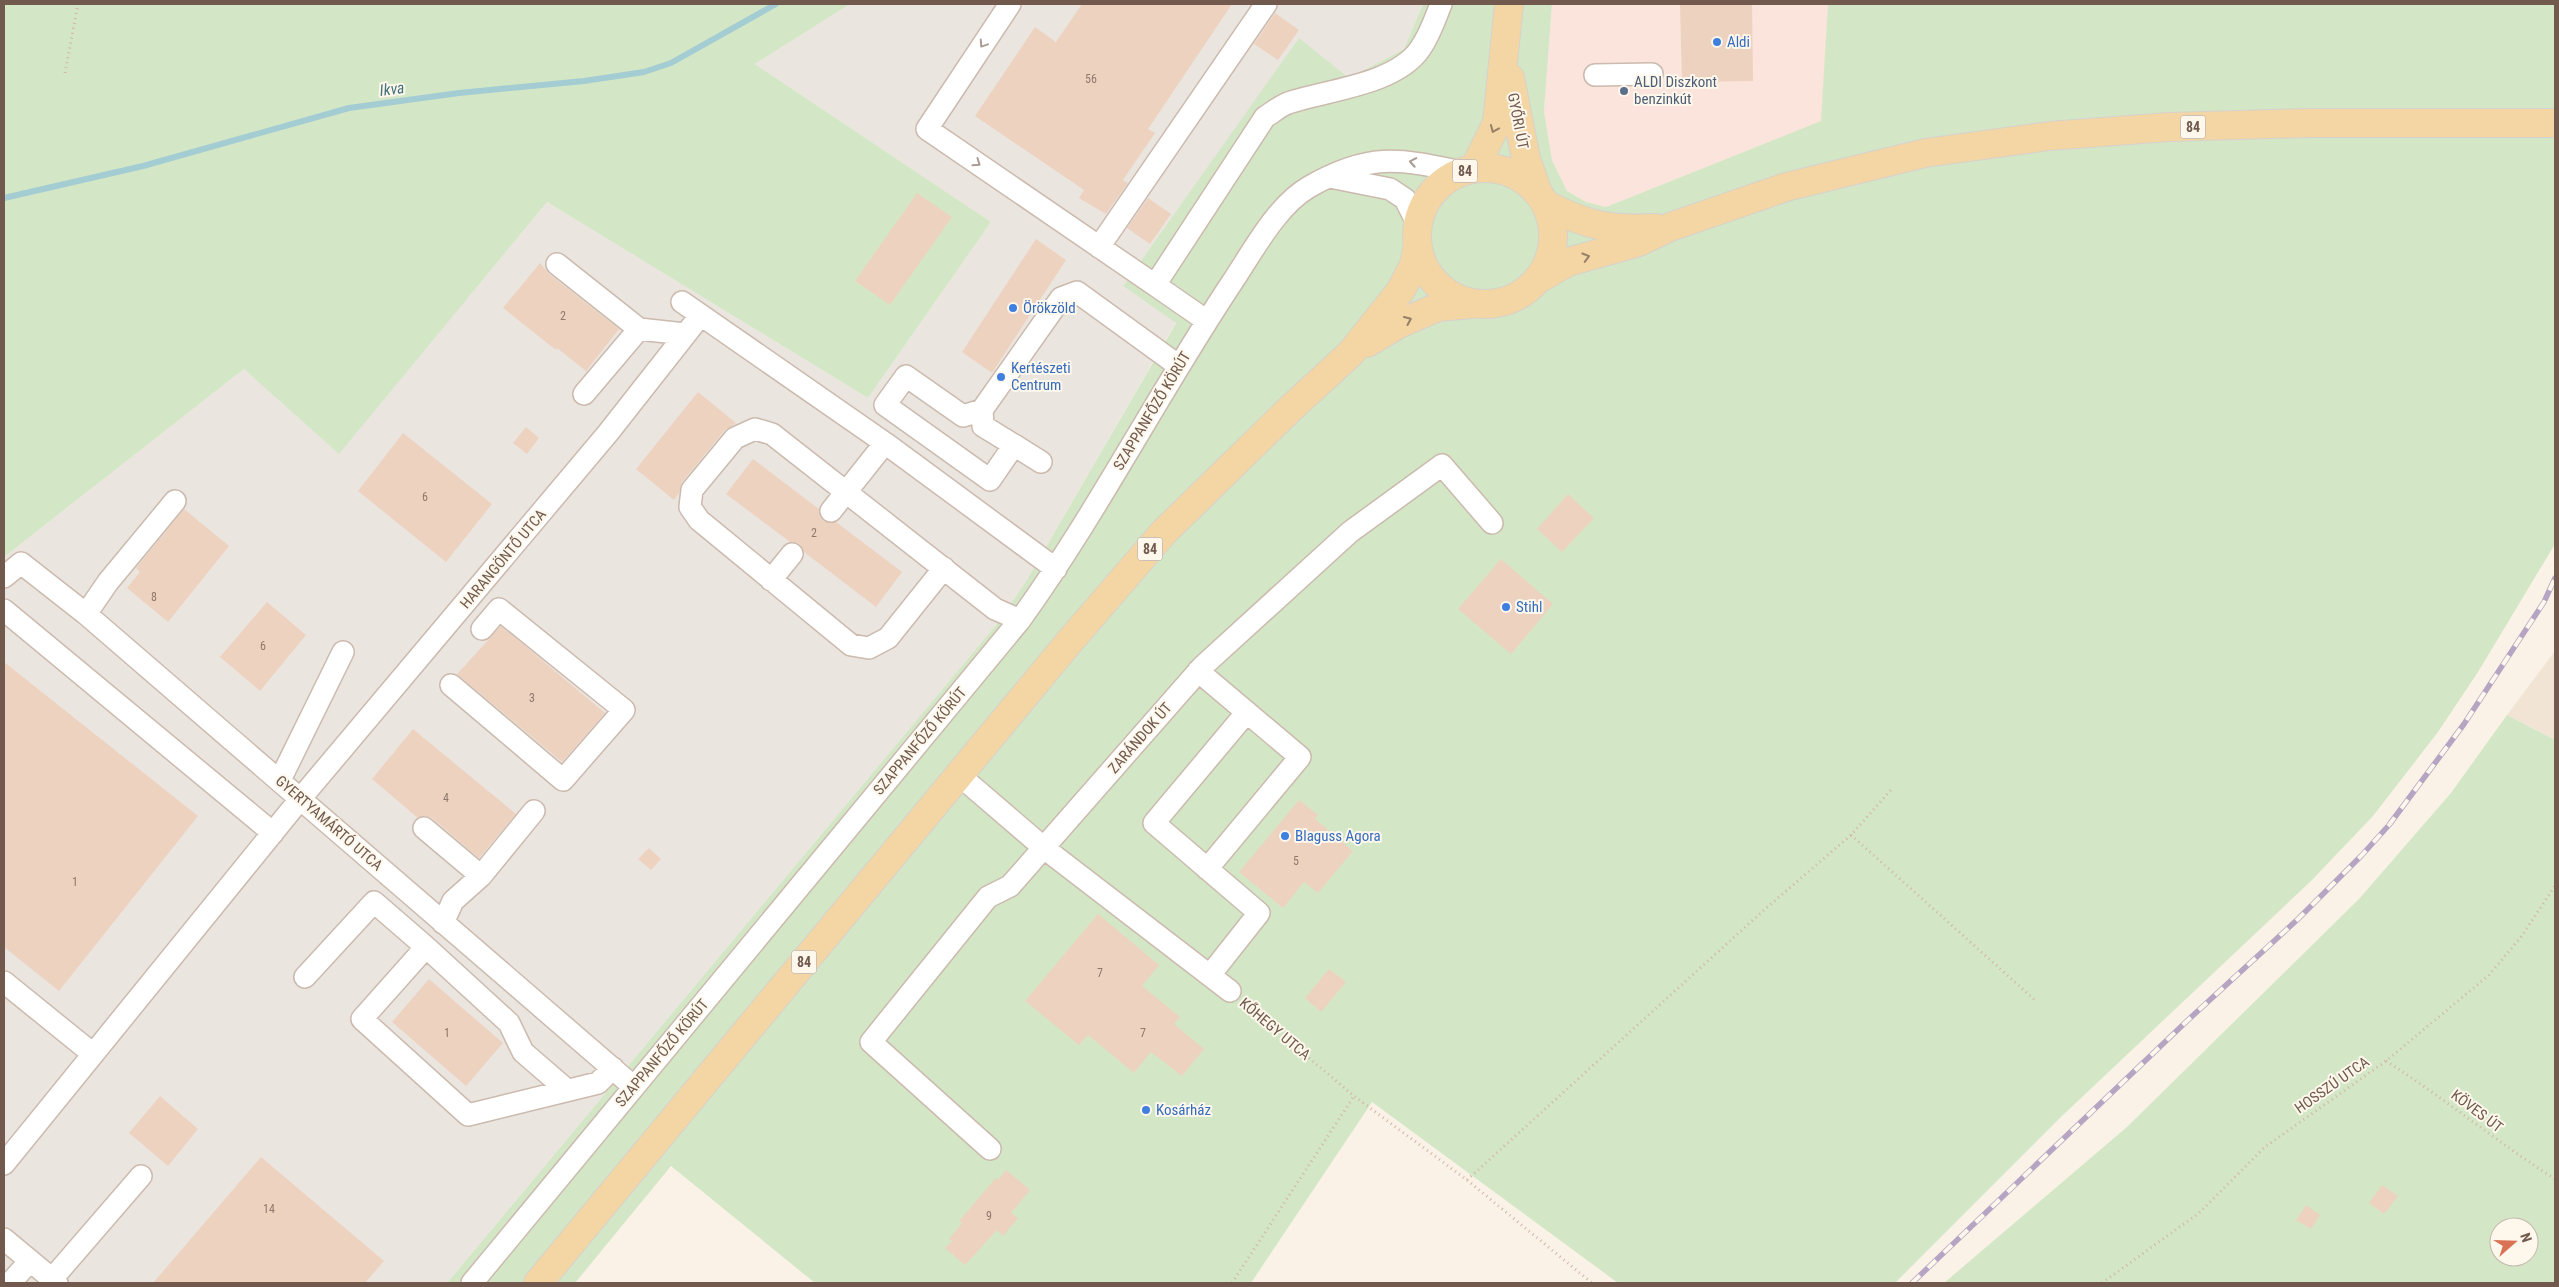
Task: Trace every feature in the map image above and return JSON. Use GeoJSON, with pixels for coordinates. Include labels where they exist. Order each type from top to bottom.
{"type":"FeatureCollection","features":[{"type":"Feature","properties":{"kind":"main road","name":"GYŐRI ÚT"},"geometry":{"type":"LineString","coordinates":[[1467,170],[1497,124],[1503,46],[1509,4]]}},
{"type":"Feature","properties":{"kind":"main road","name":"GYŐRI ÚT"},"geometry":{"type":"LineString","coordinates":[[1503,46],[1526,159],[1543,200]]}},
{"type":"Feature","properties":{"kind":"main road","name":"84"},"geometry":{"type":"LineString","coordinates":[[1351,353],[1399,324],[1438,307],[1506,300],[1528,290],[1542,277],[1568,262],[1639,242],[1670,227],[1786,187],[1890,160],[2049,136],[2169,127],[2308,123],[2555,123]]}},
{"type":"Feature","properties":{"kind":"main road","name":"84"},"geometry":{"type":"LineString","coordinates":[[538,1283],[959,775],[1164,532],[1289,410],[1351,353],[1400,290],[1414,265],[1424,207],[1444,181],[1467,170],[1489,167],[1519,176],[1543,200],[1574,219],[1601,227],[1631,229],[1670,227]]}},
{"type":"Feature","properties":{"kind":"main road","name":"84"},"geometry":{"type":"LineString","coordinates":[[1542,277],[1551,256],[1554,238],[1543,200]]}},
{"type":"Feature","properties":{"kind":"main road"},"geometry":{"type":"LineString","coordinates":[[1418,237],[1426,270],[1443,290],[1455,298],[1472,304]]}},
{"type":"Feature","properties":{"kind":"lane"},"geometry":{"type":"LineString","coordinates":[[1010,4],[927,129],[1207,321]]}},
{"type":"Feature","properties":{"kind":"lane"},"geometry":{"type":"LineString","coordinates":[[1098,248],[1266,4]]}},
{"type":"Feature","properties":{"kind":"lane"},"geometry":{"type":"LineString","coordinates":[[1155,286],[1265,117],[1286,104],[1364,84],[1405,64],[1419,51],[1430,33],[1441,4]]}},
{"type":"Feature","properties":{"kind":"lane"},"geometry":{"type":"LineString","coordinates":[[1595,75],[1652,74]]}},
{"type":"Feature","properties":{"kind":"lane","name":"SZAPPANFŐZŐ KÖRÚT"},"geometry":{"type":"LineString","coordinates":[[472,1283],[1020,620],[1056,570],[1207,321],[1278,214],[1307,188],[1359,164],[1387,160],[1411,161],[1467,170]]}},
{"type":"Feature","properties":{"kind":"lane"},"geometry":{"type":"LineString","coordinates":[[1330,177],[1390,189],[1405,199],[1418,237]]}},
{"type":"Feature","properties":{"kind":"lane"},"geometry":{"type":"LineString","coordinates":[[557,264],[639,329],[685,334]]}},
{"type":"Feature","properties":{"kind":"lane"},"geometry":{"type":"LineString","coordinates":[[1014,446],[990,480],[885,405],[906,376],[963,416],[982,410],[1061,298],[1077,292],[1179,366]]}},
{"type":"Feature","properties":{"kind":"lane"},"geometry":{"type":"LineString","coordinates":[[682,302],[886,443],[1056,570]]}},
{"type":"Feature","properties":{"kind":"lane","name":"HARANGÖNTŐ UTCA"},"geometry":{"type":"LineString","coordinates":[[4,1164],[301,798],[608,433],[700,316]]}},
{"type":"Feature","properties":{"kind":"lane"},"geometry":{"type":"LineString","coordinates":[[584,394],[639,329]]}},
{"type":"Feature","properties":{"kind":"lane"},"geometry":{"type":"LineString","coordinates":[[982,410],[983,426],[1041,462]]}},
{"type":"Feature","properties":{"kind":"lane"},"geometry":{"type":"LineString","coordinates":[[944,568],[888,638],[869,648],[851,645],[698,520],[690,507],[692,490],[735,438],[755,429],[772,434],[944,568],[995,609],[1020,620]]}},
{"type":"Feature","properties":{"kind":"lane"},"geometry":{"type":"LineString","coordinates":[[831,512],[886,443]]}},
{"type":"Feature","properties":{"kind":"lane","name":"ZARÁNDOK ÚT"},"geometry":{"type":"LineString","coordinates":[[990,1149],[871,1042],[988,897],[1010,886],[1198,671],[1350,532],[1442,465],[1492,523]]}},
{"type":"Feature","properties":{"kind":"lane"},"geometry":{"type":"LineString","coordinates":[[86,614],[108,582],[175,501]]}},
{"type":"Feature","properties":{"kind":"lane"},"geometry":{"type":"LineString","coordinates":[[771,580],[792,554]]}},
{"type":"Feature","properties":{"kind":"lane","name":"GYERTYAMÁRTÓ UTCA"},"geometry":{"type":"LineString","coordinates":[[4,577],[21,563],[86,614],[634,1087]]}},
{"type":"Feature","properties":{"kind":"lane"},"geometry":{"type":"LineString","coordinates":[[451,685],[563,780],[624,710],[499,609],[485,625],[466,603]]}},
{"type":"Feature","properties":{"kind":"lane"},"geometry":{"type":"LineString","coordinates":[[4,610],[273,834]]}},
{"type":"Feature","properties":{"kind":"lane"},"geometry":{"type":"LineString","coordinates":[[280,780],[343,652]]}},
{"type":"Feature","properties":{"kind":"lane"},"geometry":{"type":"LineString","coordinates":[[1198,671],[1300,756],[1207,869]]}},
{"type":"Feature","properties":{"kind":"lane"},"geometry":{"type":"LineString","coordinates":[[1210,974],[1259,914],[1154,823],[1247,712]]}},
{"type":"Feature","properties":{"kind":"lane","name":"KŐHEGY UTCA"},"geometry":{"type":"LineString","coordinates":[[959,775],[1044,848],[1230,991]]}},
{"type":"Feature","properties":{"kind":"lane"},"geometry":{"type":"LineString","coordinates":[[443,923],[453,901],[481,876],[534,811]]}},
{"type":"Feature","properties":{"kind":"lane"},"geometry":{"type":"LineString","coordinates":[[424,828],[481,876]]}},
{"type":"Feature","properties":{"kind":"lane"},"geometry":{"type":"LineString","coordinates":[[305,977],[374,902],[509,1023],[523,1052],[567,1090]]}},
{"type":"Feature","properties":{"kind":"lane"},"geometry":{"type":"LineString","coordinates":[[426,947],[358,1023],[468,1115],[598,1083],[613,1068]]}},
{"type":"Feature","properties":{"kind":"lane"},"geometry":{"type":"LineString","coordinates":[[4,982],[93,1054]]}},
{"type":"Feature","properties":{"kind":"lane"},"geometry":{"type":"LineString","coordinates":[[4,1239],[55,1281],[141,1176]]}},
{"type":"Feature","properties":{"kind":"lane"},"geometry":{"type":"LineString","coordinates":[[10,1283],[30,1261]]}},
{"type":"Feature","properties":{"kind":"path"},"geometry":{"type":"LineString","coordinates":[[65,73],[78,4]]}},
{"type":"Feature","properties":{"kind":"path"},"geometry":{"type":"LineString","coordinates":[[1467,1180],[1764,910],[1851,835],[1891,790]]}},
{"type":"Feature","properties":{"kind":"path"},"geometry":{"type":"LineString","coordinates":[[1851,835],[2036,1001]]}},
{"type":"Feature","properties":{"kind":"path","name":"HOSSZÚ UTCA"},"geometry":{"type":"LineString","coordinates":[[2102,1283],[2199,1213],[2265,1147],[2386,1061],[2489,975],[2521,937],[2555,886]]}},
{"type":"Feature","properties":{"kind":"path","name":"KŐHEGY UTCA"},"geometry":{"type":"LineString","coordinates":[[1230,991],[1354,1096],[1467,1180],[1592,1283]]}},
{"type":"Feature","properties":{"kind":"path","name":"KÖVES ÚT"},"geometry":{"type":"LineString","coordinates":[[2386,1061],[2435,1093],[2515,1153],[2555,1179]]}},
{"type":"Feature","properties":{"kind":"path"},"geometry":{"type":"LineString","coordinates":[[1232,1283],[1354,1096]]}},
{"type":"Feature","properties":{"kind":"shaded area"},"geometry":{"type":"Polygon","coordinates":[[[850,4],[1423,4],[1404,49],[1349,78],[1299,39],[1123,286],[1176,322],[1025,583],[996,625],[447,1283],[4,1283],[4,557],[244,369],[339,453],[547,202],[868,398],[991,222],[755,64],[850,4]]]}},
{"type":"Feature","properties":{"kind":"shaded area"},"geometry":{"type":"Polygon","coordinates":[[[1552,4],[1828,4],[1822,121],[1606,207],[1586,202],[1567,191],[1552,160],[1544,111],[1552,4]]]}},
{"type":"Feature","properties":{"kind":"shaded area"},"geometry":{"type":"Polygon","coordinates":[[[2555,651],[2555,740],[2507,715],[2555,651]]]}},
{"type":"Feature","properties":{"kind":"green space"},"geometry":{"type":"Polygon","coordinates":[[[4,4],[850,4],[755,64],[991,222],[868,398],[547,202],[339,454],[244,369],[4,557],[4,4]]]}},
{"type":"Feature","properties":{"kind":"green space"},"geometry":{"type":"Polygon","coordinates":[[[1423,4],[1552,4],[1544,111],[1552,160],[1567,191],[1586,202],[1606,207],[1821,121],[1828,4],[2555,4],[2555,544],[2478,672],[2438,732],[2373,816],[2312,880],[2062,1116],[1895,1283],[1618,1283],[1372,1102],[1251,1283],[815,1283],[671,1166],[575,1283],[447,1283],[996,625],[1025,583],[1176,323],[1123,286],[1299,38],[1349,78],[1404,49],[1423,4]]]}},
{"type":"Feature","properties":{"kind":"green space"},"geometry":{"type":"Polygon","coordinates":[[[2507,715],[2555,740],[2555,1283],[1944,1283],[2127,1127],[2359,899],[2451,793],[2507,715]]]}},
{"type":"Feature","properties":{"kind":"building"},"geometry":{"type":"Polygon","coordinates":[[[1082,4],[1232,4],[1148,129],[1155,133],[1123,180],[1128,183],[1106,214],[1079,198],[1084,190],[975,116],[1035,27],[1056,42],[1082,4]]]}},
{"type":"Feature","properties":{"kind":"building","name":"Aldi"},"geometry":{"type":"Polygon","coordinates":[[[1680,4],[1752,4],[1753,81],[1682,82],[1680,4]]]}},
{"type":"Feature","properties":{"kind":"building"},"geometry":{"type":"Polygon","coordinates":[[[1275,13],[1299,30],[1278,60],[1254,44],[1275,13]]]}},
{"type":"Feature","properties":{"kind":"building"},"geometry":{"type":"Polygon","coordinates":[[[917,193],[952,217],[890,305],[855,281],[917,193]]]}},
{"type":"Feature","properties":{"kind":"building"},"geometry":{"type":"Polygon","coordinates":[[[1148,198],[1171,214],[1150,244],[1127,228],[1148,198]]]}},
{"type":"Feature","properties":{"kind":"building","name":"Örökzöld"},"geometry":{"type":"Polygon","coordinates":[[[1036,239],[1066,260],[992,373],[962,352],[1036,239]]]}},
{"type":"Feature","properties":{"kind":"building"},"geometry":{"type":"Polygon","coordinates":[[[540,263],[549,274],[619,329],[586,371],[503,308],[540,263]]]}},
{"type":"Feature","properties":{"kind":"building"},"geometry":{"type":"Polygon","coordinates":[[[698,392],[736,423],[725,430],[682,482],[679,493],[674,500],[636,469],[698,392]]]}},
{"type":"Feature","properties":{"kind":"building"},"geometry":{"type":"Polygon","coordinates":[[[526,427],[539,438],[527,454],[513,443],[526,427]]]}},
{"type":"Feature","properties":{"kind":"building"},"geometry":{"type":"Polygon","coordinates":[[[403,433],[492,504],[446,562],[358,491],[403,433]]]}},
{"type":"Feature","properties":{"kind":"building"},"geometry":{"type":"Polygon","coordinates":[[[753,459],[819,509],[820,516],[824,521],[836,522],[902,572],[876,607],[804,552],[799,544],[790,542],[726,494],[753,459]]]}},
{"type":"Feature","properties":{"kind":"building"},"geometry":{"type":"Polygon","coordinates":[[[1568,494],[1594,518],[1562,552],[1537,529],[1568,494]]]}},
{"type":"Feature","properties":{"kind":"building"},"geometry":{"type":"Polygon","coordinates":[[[184,509],[229,546],[168,622],[127,588],[140,572],[136,568],[184,509]]]}},
{"type":"Feature","properties":{"kind":"building","name":"Stihl"},"geometry":{"type":"Polygon","coordinates":[[[1501,559],[1553,604],[1511,654],[1458,609],[1501,559]]]}},
{"type":"Feature","properties":{"kind":"building"},"geometry":{"type":"Polygon","coordinates":[[[267,602],[306,635],[260,691],[220,657],[267,602]]]}},
{"type":"Feature","properties":{"kind":"building"},"geometry":{"type":"Polygon","coordinates":[[[501,626],[605,713],[562,762],[457,674],[501,626]]]}},
{"type":"Feature","properties":{"kind":"building"},"geometry":{"type":"Polygon","coordinates":[[[4,662],[198,816],[59,991],[4,947],[4,662]]]}},
{"type":"Feature","properties":{"kind":"building"},"geometry":{"type":"Polygon","coordinates":[[[413,729],[516,814],[479,858],[432,818],[426,816],[418,818],[372,779],[413,729]]]}},
{"type":"Feature","properties":{"kind":"building"},"geometry":{"type":"Polygon","coordinates":[[[1299,800],[1318,815],[1315,819],[1353,851],[1318,893],[1304,882],[1283,908],[1239,872],[1299,800]]]}},
{"type":"Feature","properties":{"kind":"building"},"geometry":{"type":"Polygon","coordinates":[[[649,848],[661,859],[651,870],[638,859],[649,848]]]}},
{"type":"Feature","properties":{"kind":"building"},"geometry":{"type":"Polygon","coordinates":[[[1098,914],[1159,965],[1142,986],[1180,1017],[1174,1024],[1204,1049],[1182,1076],[1151,1052],[1134,1073],[1088,1035],[1079,1045],[1025,1001],[1098,914]]]}},
{"type":"Feature","properties":{"kind":"building"},"geometry":{"type":"Polygon","coordinates":[[[1329,969],[1346,982],[1321,1012],[1305,998],[1329,969]]]}},
{"type":"Feature","properties":{"kind":"building"},"geometry":{"type":"Polygon","coordinates":[[[429,979],[503,1043],[466,1086],[392,1022],[429,979]]]}},
{"type":"Feature","properties":{"kind":"building"},"geometry":{"type":"Polygon","coordinates":[[[160,1096],[198,1129],[168,1166],[129,1133],[160,1096]]]}},
{"type":"Feature","properties":{"kind":"building"},"geometry":{"type":"Polygon","coordinates":[[[261,1157],[384,1261],[365,1283],[153,1283],[261,1157]]]}},
{"type":"Feature","properties":{"kind":"building"},"geometry":{"type":"Polygon","coordinates":[[[1006,1170],[1030,1190],[1011,1213],[1018,1218],[1003,1236],[997,1230],[965,1265],[945,1248],[952,1241],[949,1239],[962,1223],[959,1221],[996,1178],[998,1180],[1006,1170]]]}},
{"type":"Feature","properties":{"kind":"building"},"geometry":{"type":"Polygon","coordinates":[[[2382,1185],[2398,1196],[2384,1214],[2369,1203],[2382,1185]]]}},
{"type":"Feature","properties":{"kind":"building"},"geometry":{"type":"Polygon","coordinates":[[[2306,1205],[2320,1215],[2311,1229],[2296,1220],[2306,1205]]]}},
{"type":"Feature","properties":{"kind":"waterway","name":"Ikva"},"geometry":{"type":"LineString","coordinates":[[4,198],[143,166],[349,108],[459,93],[584,81],[644,72],[671,63],[776,4]]}},
{"type":"Feature","properties":{"kind":"railway"},"geometry":{"type":"LineString","coordinates":[[1912,1283],[2188,1020],[2298,919],[2362,855],[2389,825],[2464,724],[2544,602],[2555,578]]}},
{"type":"Feature","properties":{"kind":"place","name":"Aldi"},"geometry":{"type":"Point","coordinates":[1717,42]}},
{"type":"Feature","properties":{"kind":"place","name":"ALDI Diszkont benzinkút"},"geometry":{"type":"Point","coordinates":[1624,91]}},
{"type":"Feature","properties":{"kind":"place","name":"Örökzöld"},"geometry":{"type":"Point","coordinates":[1013,308]}},
{"type":"Feature","properties":{"kind":"place","name":"Kertészeti Centrum"},"geometry":{"type":"Point","coordinates":[1001,377]}},
{"type":"Feature","properties":{"kind":"place","name":"Stihl"},"geometry":{"type":"Point","coordinates":[1506,607]}},
{"type":"Feature","properties":{"kind":"place","name":"Blaguss Agora"},"geometry":{"type":"Point","coordinates":[1285,836]}},
{"type":"Feature","properties":{"kind":"place","name":"Kosárház"},"geometry":{"type":"Point","coordinates":[1146,1110]}}]}
